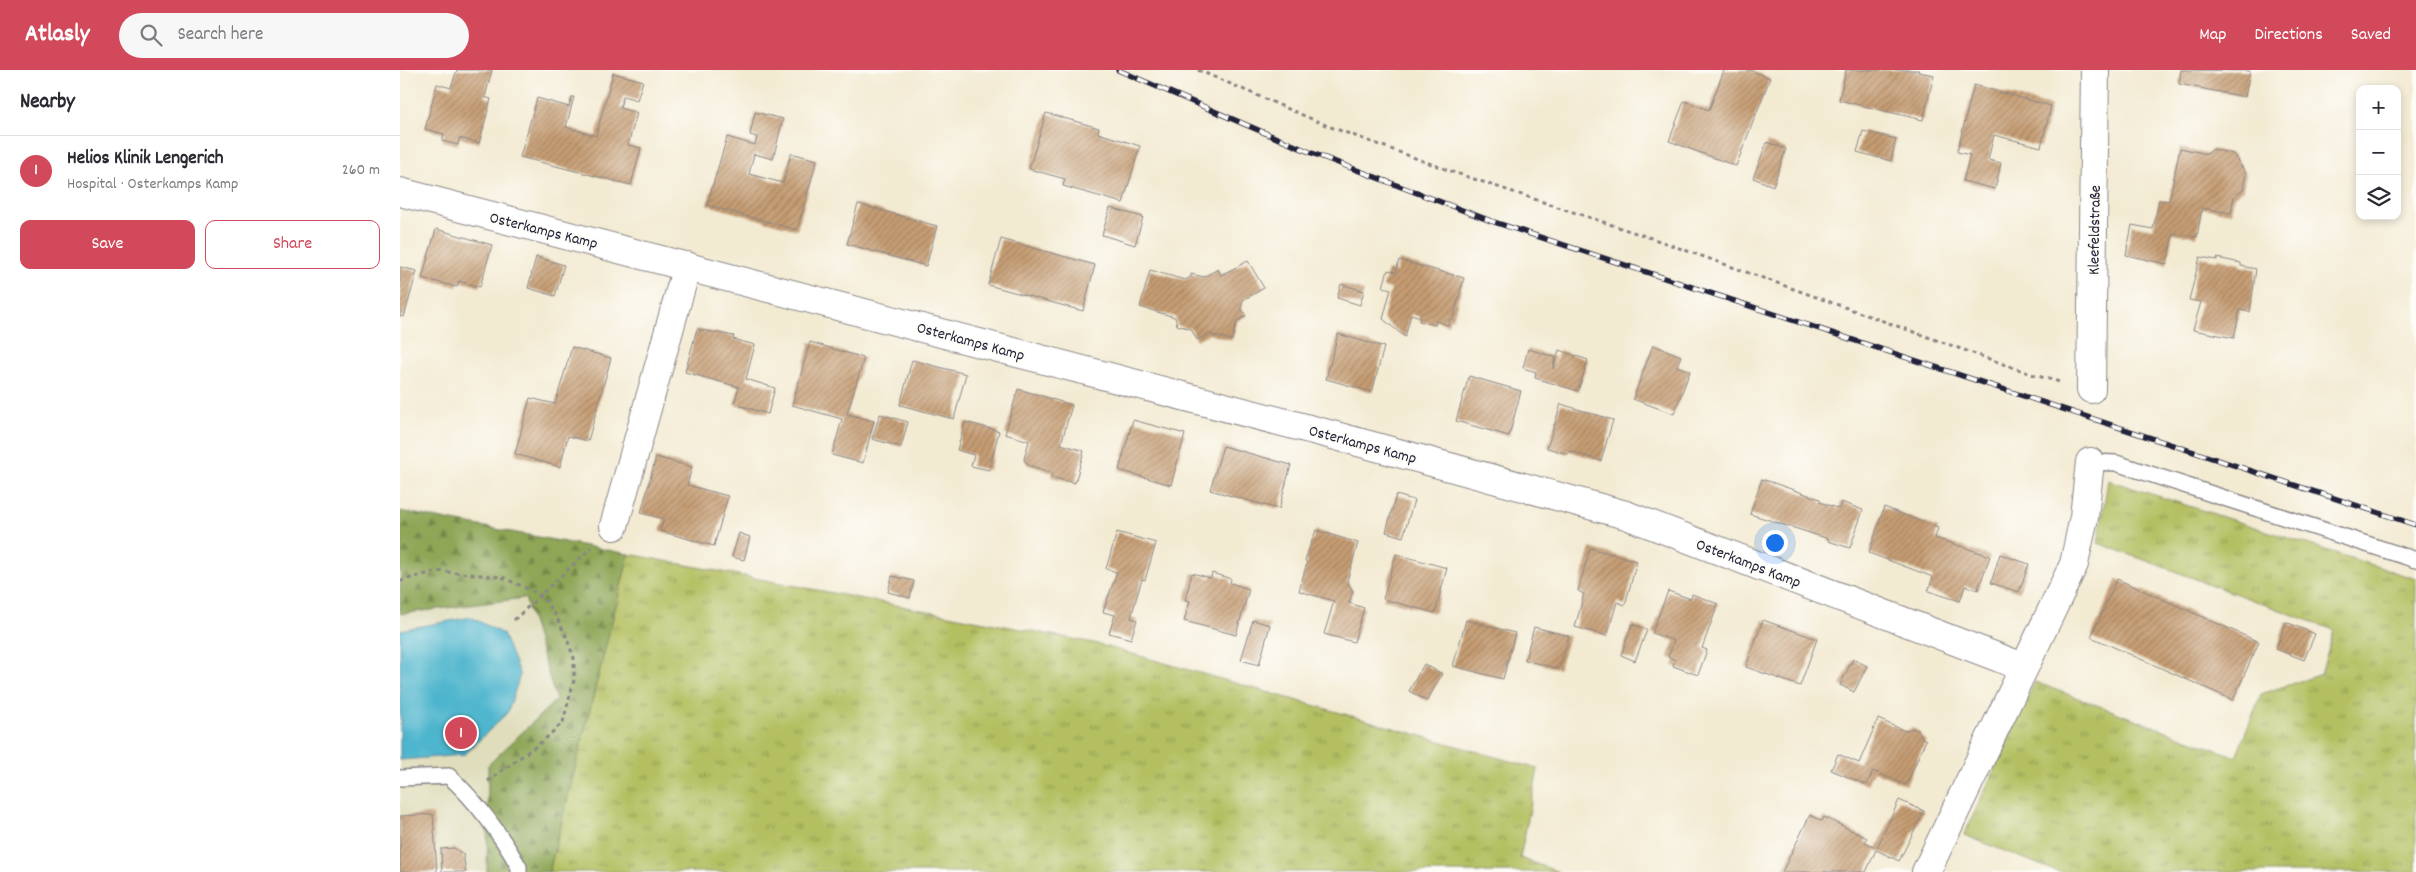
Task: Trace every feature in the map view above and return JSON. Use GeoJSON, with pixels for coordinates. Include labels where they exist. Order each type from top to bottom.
{"type":"FeatureCollection","features":[{"type":"Feature","properties":{"kind":"street","name":"Kleefeldstraße"},"geometry":{"type":"LineString","coordinates":[[2091,389],[2094,70]]}},
{"type":"Feature","properties":{"kind":"street","name":"Osterkamps Kamp"},"geometry":{"type":"LineString","coordinates":[[400,192],[1336,436],[1626,515],[2023,667]]}},
{"type":"Feature","properties":{"kind":"street"},"geometry":{"type":"LineString","coordinates":[[614,526],[687,266]]}},
{"type":"Feature","properties":{"kind":"street"},"geometry":{"type":"LineString","coordinates":[[1926,872],[2074,564],[2084,517],[2090,462]]}},
{"type":"Feature","properties":{"kind":"lane"},"geometry":{"type":"LineString","coordinates":[[2090,462],[2116,463],[2416,560]]}},
{"type":"Feature","properties":{"kind":"lane"},"geometry":{"type":"LineString","coordinates":[[400,778],[449,776],[470,795],[501,835],[519,867],[519,872]]}},
{"type":"Feature","properties":{"kind":"path"},"geometry":{"type":"LineString","coordinates":[[1198,70],[1328,126],[1456,173],[1654,239],[2034,376],[2091,389]]}},
{"type":"Feature","properties":{"kind":"path"},"geometry":{"type":"LineString","coordinates":[[514,620],[614,526]]}},
{"type":"Feature","properties":{"kind":"path"},"geometry":{"type":"LineString","coordinates":[[400,581],[437,571],[502,577],[541,595],[556,616],[574,658],[574,680],[563,722],[544,740],[470,795]]}},
{"type":"Feature","properties":{"kind":"shaded area"},"geometry":{"type":"Polygon","coordinates":[[[525,598],[556,700],[488,765],[487,872],[400,872],[400,614],[525,598]]]}},
{"type":"Feature","properties":{"kind":"green space"},"geometry":{"type":"Polygon","coordinates":[[[2108,480],[2416,579],[2416,872],[2058,872],[1964,835],[2035,682],[2236,757],[2261,694],[2321,674],[2334,630],[2098,543],[2108,480]]]}},
{"type":"Feature","properties":{"kind":"green space"},"geometry":{"type":"Polygon","coordinates":[[[400,511],[629,554],[549,872],[487,872],[488,765],[556,700],[525,598],[400,614],[400,511]]]}},
{"type":"Feature","properties":{"kind":"green space"},"geometry":{"type":"Polygon","coordinates":[[[629,554],[1094,643],[1538,769],[1520,858],[1559,872],[549,872],[629,554]]]}},
{"type":"Feature","properties":{"kind":"water"},"geometry":{"type":"Polygon","coordinates":[[[471,617],[503,634],[520,675],[508,712],[464,755],[400,760],[400,724],[403,720],[400,720],[400,630],[471,617]]]}},
{"type":"Feature","properties":{"kind":"building"},"geometry":{"type":"Polygon","coordinates":[[[457,70],[492,70],[485,97],[491,99],[479,143],[459,138],[458,145],[442,141],[444,134],[425,129],[437,84],[451,88],[457,70]]]}},
{"type":"Feature","properties":{"kind":"building"},"geometry":{"type":"Polygon","coordinates":[[[1724,70],[1750,70],[1770,78],[1736,166],[1669,141],[1684,101],[1709,110],[1724,70]]]}},
{"type":"Feature","properties":{"kind":"building"},"geometry":{"type":"Polygon","coordinates":[[[1846,70],[1919,70],[1918,72],[1934,75],[1923,120],[1839,100],[1846,70]]]}},
{"type":"Feature","properties":{"kind":"building"},"geometry":{"type":"Polygon","coordinates":[[[2181,70],[2250,71],[2245,97],[2179,84],[2181,70]]]}},
{"type":"Feature","properties":{"kind":"building"},"geometry":{"type":"Polygon","coordinates":[[[613,73],[643,81],[637,100],[623,96],[620,108],[637,113],[628,145],[641,148],[631,185],[520,157],[537,98],[569,107],[572,97],[574,97],[566,127],[596,136],[613,73]]]}},
{"type":"Feature","properties":{"kind":"building"},"geometry":{"type":"Polygon","coordinates":[[[1974,85],[2051,106],[2041,147],[1994,135],[1988,160],[2001,163],[1995,189],[1963,181],[1970,155],[1957,152],[1974,85]]]}},
{"type":"Feature","properties":{"kind":"building"},"geometry":{"type":"Polygon","coordinates":[[[755,112],[783,119],[773,159],[754,154],[749,174],[783,183],[791,153],[817,160],[797,230],[707,205],[727,137],[755,145],[757,137],[750,135],[755,112]]]}},
{"type":"Feature","properties":{"kind":"building"},"geometry":{"type":"Polygon","coordinates":[[[1046,113],[1099,128],[1098,133],[1140,146],[1123,203],[1063,186],[1065,179],[1029,169],[1046,113]]]}},
{"type":"Feature","properties":{"kind":"building"},"geometry":{"type":"Polygon","coordinates":[[[1863,131],[1896,139],[1891,161],[1857,152],[1863,131]]]}},
{"type":"Feature","properties":{"kind":"building"},"geometry":{"type":"Polygon","coordinates":[[[1767,142],[1786,149],[1773,186],[1753,178],[1767,142]]]}},
{"type":"Feature","properties":{"kind":"building"},"geometry":{"type":"Polygon","coordinates":[[[2180,148],[2207,154],[2213,149],[2233,154],[2246,173],[2243,190],[2234,196],[2231,213],[2202,208],[2197,237],[2173,233],[2167,264],[2126,255],[2132,225],[2153,229],[2159,200],[2169,201],[2180,148]]]}},
{"type":"Feature","properties":{"kind":"building"},"geometry":{"type":"Polygon","coordinates":[[[858,204],[937,226],[926,266],[847,244],[858,204]]]}},
{"type":"Feature","properties":{"kind":"building"},"geometry":{"type":"Polygon","coordinates":[[[1110,208],[1143,217],[1135,245],[1102,235],[1110,208]]]}},
{"type":"Feature","properties":{"kind":"building"},"geometry":{"type":"Polygon","coordinates":[[[436,229],[492,245],[480,287],[459,281],[457,287],[422,278],[436,229]]]}},
{"type":"Feature","properties":{"kind":"building"},"geometry":{"type":"Polygon","coordinates":[[[1001,239],[1095,265],[1083,311],[988,285],[1001,239]]]}},
{"type":"Feature","properties":{"kind":"building"},"geometry":{"type":"Polygon","coordinates":[[[536,257],[564,265],[555,296],[528,288],[536,257]]]}},
{"type":"Feature","properties":{"kind":"building"},"geometry":{"type":"Polygon","coordinates":[[[2200,257],[2241,263],[2241,266],[2256,269],[2250,312],[2240,310],[2234,338],[2193,330],[2201,302],[2189,300],[2200,257]]]}},
{"type":"Feature","properties":{"kind":"building"},"geometry":{"type":"Polygon","coordinates":[[[1399,260],[1464,278],[1453,319],[1450,319],[1448,325],[1436,321],[1435,325],[1419,321],[1420,317],[1411,314],[1405,337],[1383,319],[1391,289],[1383,287],[1388,270],[1396,272],[1399,260]]]}},
{"type":"Feature","properties":{"kind":"building"},"geometry":{"type":"Polygon","coordinates":[[[1248,261],[1264,288],[1243,300],[1241,308],[1246,316],[1237,321],[1232,340],[1208,334],[1197,340],[1191,329],[1177,325],[1175,317],[1140,307],[1150,270],[1185,280],[1191,277],[1191,274],[1204,277],[1218,269],[1221,275],[1248,261]]]}},
{"type":"Feature","properties":{"kind":"building"},"geometry":{"type":"Polygon","coordinates":[[[400,267],[417,271],[404,317],[400,316],[400,267]]]}},
{"type":"Feature","properties":{"kind":"building"},"geometry":{"type":"Polygon","coordinates":[[[1341,284],[1364,291],[1360,305],[1337,298],[1341,284]]]}},
{"type":"Feature","properties":{"kind":"building"},"geometry":{"type":"Polygon","coordinates":[[[697,329],[734,336],[733,339],[755,345],[746,379],[775,388],[768,414],[734,404],[739,387],[685,372],[697,329]]]}},
{"type":"Feature","properties":{"kind":"building"},"geometry":{"type":"Polygon","coordinates":[[[1338,334],[1384,347],[1372,392],[1326,379],[1338,334]]]}},
{"type":"Feature","properties":{"kind":"building"},"geometry":{"type":"Polygon","coordinates":[[[810,342],[864,358],[847,414],[874,421],[863,463],[832,455],[842,419],[792,405],[810,342]]]}},
{"type":"Feature","properties":{"kind":"building"},"geometry":{"type":"Polygon","coordinates":[[[1653,345],[1681,356],[1677,366],[1690,371],[1674,414],[1633,399],[1653,345]]]}},
{"type":"Feature","properties":{"kind":"building"},"geometry":{"type":"Polygon","coordinates":[[[572,347],[611,358],[588,441],[568,436],[560,467],[515,454],[530,398],[555,404],[572,347]]]}},
{"type":"Feature","properties":{"kind":"building"},"geometry":{"type":"Polygon","coordinates":[[[1528,349],[1555,357],[1553,369],[1559,350],[1588,360],[1578,391],[1535,378],[1536,372],[1523,368],[1528,349]]]}},
{"type":"Feature","properties":{"kind":"building"},"geometry":{"type":"Polygon","coordinates":[[[912,360],[966,374],[954,419],[900,405],[912,360]]]}},
{"type":"Feature","properties":{"kind":"building"},"geometry":{"type":"Polygon","coordinates":[[[1469,376],[1521,391],[1509,436],[1456,421],[1469,376]]]}},
{"type":"Feature","properties":{"kind":"building"},"geometry":{"type":"Polygon","coordinates":[[[1018,389],[1072,405],[1061,444],[1084,451],[1075,483],[1051,477],[1052,473],[1028,465],[1024,459],[1029,441],[1005,434],[1018,389]]]}},
{"type":"Feature","properties":{"kind":"building"},"geometry":{"type":"Polygon","coordinates":[[[1561,404],[1613,420],[1601,461],[1569,451],[1568,454],[1547,448],[1561,404]]]}},
{"type":"Feature","properties":{"kind":"building"},"geometry":{"type":"Polygon","coordinates":[[[880,414],[908,422],[901,447],[872,439],[880,414]]]}},
{"type":"Feature","properties":{"kind":"building"},"geometry":{"type":"Polygon","coordinates":[[[1133,420],[1185,434],[1171,485],[1119,470],[1133,420]]]}},
{"type":"Feature","properties":{"kind":"building"},"geometry":{"type":"Polygon","coordinates":[[[965,422],[999,431],[989,470],[971,466],[974,455],[957,450],[965,422]]]}},
{"type":"Feature","properties":{"kind":"building"},"geometry":{"type":"Polygon","coordinates":[[[1223,446],[1291,465],[1279,509],[1210,490],[1223,446]]]}},
{"type":"Feature","properties":{"kind":"building"},"geometry":{"type":"Polygon","coordinates":[[[656,457],[692,467],[687,485],[728,496],[714,546],[660,531],[664,519],[641,513],[656,457]]]}},
{"type":"Feature","properties":{"kind":"building"},"geometry":{"type":"Polygon","coordinates":[[[1762,479],[1820,499],[1820,502],[1839,509],[1841,502],[1863,510],[1850,548],[1828,541],[1829,539],[1750,514],[1762,479]]]}},
{"type":"Feature","properties":{"kind":"building"},"geometry":{"type":"Polygon","coordinates":[[[1396,495],[1414,500],[1403,537],[1386,532],[1396,495]]]}},
{"type":"Feature","properties":{"kind":"building"},"geometry":{"type":"Polygon","coordinates":[[[1884,507],[1938,528],[1935,538],[1990,556],[1978,590],[1965,586],[1960,601],[1928,591],[1933,577],[1869,553],[1884,507]]]}},
{"type":"Feature","properties":{"kind":"building"},"geometry":{"type":"Polygon","coordinates":[[[1316,530],[1358,543],[1347,581],[1353,591],[1349,603],[1364,608],[1354,642],[1324,634],[1334,601],[1299,591],[1307,563],[1305,560],[1316,530]]]}},
{"type":"Feature","properties":{"kind":"building"},"geometry":{"type":"Polygon","coordinates":[[[1117,532],[1156,543],[1145,580],[1142,579],[1131,618],[1137,620],[1131,639],[1109,633],[1115,615],[1103,612],[1117,572],[1106,569],[1117,532]]]}},
{"type":"Feature","properties":{"kind":"building"},"geometry":{"type":"Polygon","coordinates":[[[739,533],[750,537],[744,560],[732,557],[739,533]]]}},
{"type":"Feature","properties":{"kind":"building"},"geometry":{"type":"Polygon","coordinates":[[[1590,548],[1637,561],[1625,605],[1617,602],[1607,636],[1575,627],[1584,594],[1578,591],[1590,548]]]}},
{"type":"Feature","properties":{"kind":"building"},"geometry":{"type":"Polygon","coordinates":[[[1396,554],[1447,568],[1435,613],[1383,599],[1396,554]]]}},
{"type":"Feature","properties":{"kind":"building"},"geometry":{"type":"Polygon","coordinates":[[[2000,554],[2029,564],[2019,592],[1991,583],[2000,554]]]}},
{"type":"Feature","properties":{"kind":"building"},"geometry":{"type":"Polygon","coordinates":[[[1192,573],[1211,578],[1212,573],[1231,579],[1230,583],[1249,589],[1236,635],[1184,621],[1190,601],[1185,600],[1192,573]]]}},
{"type":"Feature","properties":{"kind":"building"},"geometry":{"type":"Polygon","coordinates":[[[892,576],[914,581],[910,598],[888,592],[892,576]]]}},
{"type":"Feature","properties":{"kind":"building"},"geometry":{"type":"Polygon","coordinates":[[[2117,579],[2259,642],[2233,700],[2091,637],[2117,579]]]}},
{"type":"Feature","properties":{"kind":"building"},"geometry":{"type":"Polygon","coordinates":[[[1668,591],[1691,599],[1692,594],[1718,604],[1702,648],[1707,650],[1698,675],[1673,666],[1675,660],[1668,657],[1674,641],[1652,633],[1668,591]]]}},
{"type":"Feature","properties":{"kind":"building"},"geometry":{"type":"Polygon","coordinates":[[[1253,620],[1270,625],[1259,665],[1241,660],[1253,620]]]}},
{"type":"Feature","properties":{"kind":"building"},"geometry":{"type":"Polygon","coordinates":[[[1466,620],[1515,633],[1503,679],[1453,666],[1466,620]]]}},
{"type":"Feature","properties":{"kind":"building"},"geometry":{"type":"Polygon","coordinates":[[[1763,620],[1817,639],[1800,686],[1746,667],[1763,620]]]}},
{"type":"Feature","properties":{"kind":"building"},"geometry":{"type":"Polygon","coordinates":[[[2286,622],[2315,634],[2304,660],[2276,649],[2286,622]]]}},
{"type":"Feature","properties":{"kind":"building"},"geometry":{"type":"Polygon","coordinates":[[[1632,624],[1647,630],[1635,661],[1621,655],[1632,624]]]}},
{"type":"Feature","properties":{"kind":"building"},"geometry":{"type":"Polygon","coordinates":[[[1534,627],[1569,636],[1559,669],[1525,660],[1534,627]]]}},
{"type":"Feature","properties":{"kind":"building"},"geometry":{"type":"Polygon","coordinates":[[[1853,659],[1867,666],[1854,692],[1840,685],[1853,659]]]}},
{"type":"Feature","properties":{"kind":"building"},"geometry":{"type":"Polygon","coordinates":[[[1424,664],[1442,674],[1427,701],[1409,691],[1424,664]]]}},
{"type":"Feature","properties":{"kind":"building"},"geometry":{"type":"Polygon","coordinates":[[[1878,719],[1905,731],[1912,728],[1919,731],[1922,738],[1926,740],[1906,785],[1873,771],[1867,785],[1831,770],[1838,754],[1859,763],[1878,719]]]}},
{"type":"Feature","properties":{"kind":"building"},"geometry":{"type":"Polygon","coordinates":[[[1899,800],[1924,811],[1899,861],[1876,850],[1866,872],[1782,872],[1810,815],[1822,821],[1824,817],[1867,838],[1865,842],[1877,848],[1899,800]]]}},
{"type":"Feature","properties":{"kind":"building"},"geometry":{"type":"Polygon","coordinates":[[[433,814],[437,872],[400,872],[400,816],[433,814]]]}},
{"type":"Feature","properties":{"kind":"building"},"geometry":{"type":"Polygon","coordinates":[[[454,848],[463,854],[466,872],[442,872],[441,849],[454,848]]]}},
{"type":"Feature","properties":{"kind":"railway"},"geometry":{"type":"LineString","coordinates":[[1118,70],[1312,153],[1491,221],[2416,525]]}},
{"type":"Feature","properties":{"kind":"place","name":"Helios Klinik Lengerich"},"geometry":{"type":"Point","coordinates":[461,733]}}]}
